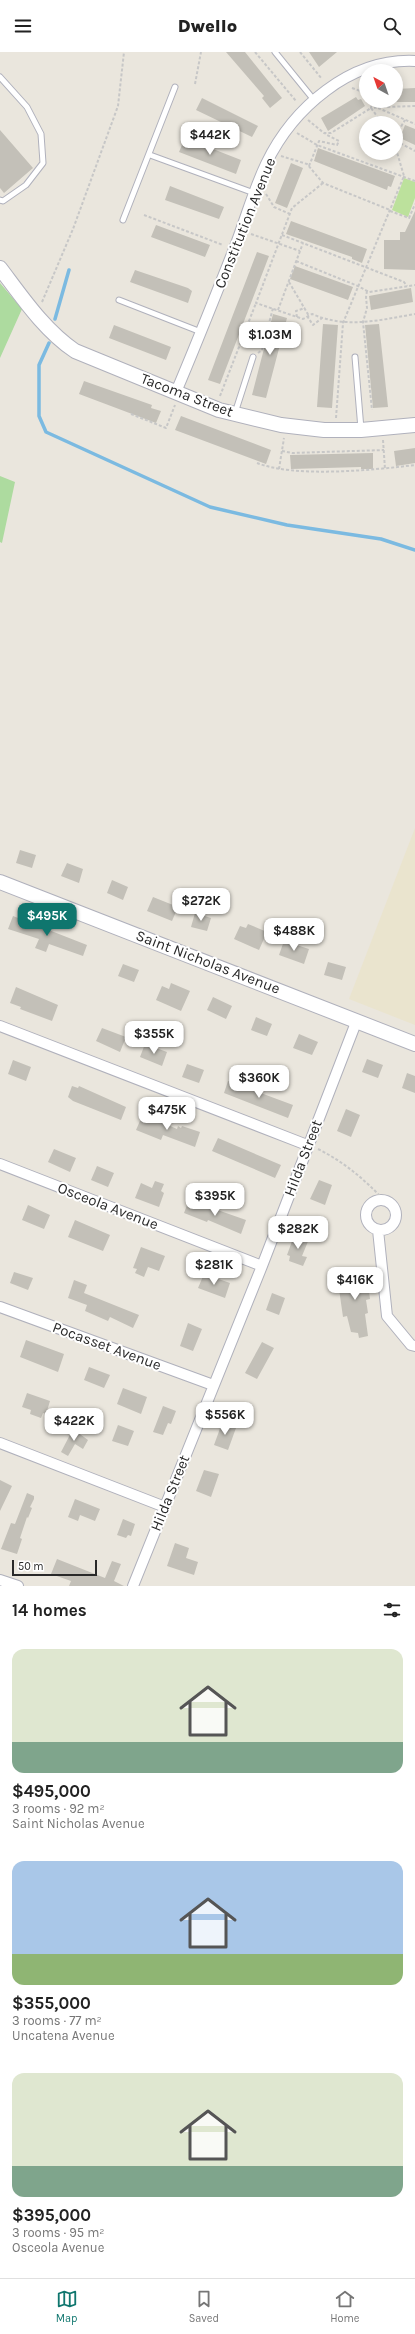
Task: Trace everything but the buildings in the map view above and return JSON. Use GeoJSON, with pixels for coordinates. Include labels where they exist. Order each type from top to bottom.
{"type":"FeatureCollection","features":[{"type":"Feature","properties":{"kind":"street","name":"Constitution Avenue"},"geometry":{"type":"LineString","coordinates":[[176,397],[266,164],[287,129],[314,100],[332,87],[358,72],[387,63],[415,62]]}},
{"type":"Feature","properties":{"kind":"street","name":"Tacoma Street"},"geometry":{"type":"LineString","coordinates":[[0,268],[37,315],[58,337],[76,351],[176,397],[235,414],[281,425],[324,430],[361,430],[415,425]]}},
{"type":"Feature","properties":{"kind":"street","name":"Saint Nicholas Avenue"},"geometry":{"type":"LineString","coordinates":[[0,882],[357,1020],[415,1044]]}},
{"type":"Feature","properties":{"kind":"street","name":"Hilda Street"},"geometry":{"type":"LineString","coordinates":[[133,1586],[262,1266],[307,1145],[357,1020]]}},
{"type":"Feature","properties":{"kind":"street"},"geometry":{"type":"LineString","coordinates":[[0,1026],[307,1145]]}},
{"type":"Feature","properties":{"kind":"street","name":"Osceola Avenue"},"geometry":{"type":"LineString","coordinates":[[0,1164],[262,1266]]}},
{"type":"Feature","properties":{"kind":"street"},"geometry":{"type":"LineString","coordinates":[[384,1200],[392,1205],[396,1214],[392,1225],[378,1230],[373,1228],[367,1220],[366,1210],[373,1202],[384,1200]]}},
{"type":"Feature","properties":{"kind":"street"},"geometry":{"type":"LineString","coordinates":[[378,1230],[387,1316],[411,1345],[415,1346]]}},
{"type":"Feature","properties":{"kind":"street","name":"Pocasset Avenue"},"geometry":{"type":"LineString","coordinates":[[0,1307],[213,1385]]}},
{"type":"Feature","properties":{"kind":"street"},"geometry":{"type":"LineString","coordinates":[[0,1443],[165,1507]]}},
{"type":"Feature","properties":{"kind":"street"},"geometry":{"type":"LineString","coordinates":[[0,1581],[18,1586]]}},
{"type":"Feature","properties":{"kind":"lane"},"geometry":{"type":"LineString","coordinates":[[275,52],[314,100]]}},
{"type":"Feature","properties":{"kind":"lane"},"geometry":{"type":"LineString","coordinates":[[0,77],[27,108],[41,134],[43,163],[26,184],[3,201],[0,200]]}},
{"type":"Feature","properties":{"kind":"lane"},"geometry":{"type":"LineString","coordinates":[[123,220],[150,155],[175,87]]}},
{"type":"Feature","properties":{"kind":"lane"},"geometry":{"type":"LineString","coordinates":[[150,155],[255,193]]}},
{"type":"Feature","properties":{"kind":"lane"},"geometry":{"type":"LineString","coordinates":[[119,300],[201,332]]}},
{"type":"Feature","properties":{"kind":"lane"},"geometry":{"type":"LineString","coordinates":[[235,414],[253,357]]}},
{"type":"Feature","properties":{"kind":"lane"},"geometry":{"type":"LineString","coordinates":[[355,357],[361,430]]}},
{"type":"Feature","properties":{"kind":"path"},"geometry":{"type":"LineString","coordinates":[[37,315],[73,229],[118,106],[124,52]]}},
{"type":"Feature","properties":{"kind":"path"},"geometry":{"type":"LineString","coordinates":[[195,84],[201,52]]}},
{"type":"Feature","properties":{"kind":"path"},"geometry":{"type":"LineString","coordinates":[[255,52],[296,101]]}},
{"type":"Feature","properties":{"kind":"path"},"geometry":{"type":"LineString","coordinates":[[300,52],[322,79]]}},
{"type":"Feature","properties":{"kind":"path"},"geometry":{"type":"LineString","coordinates":[[352,88],[359,90]]}},
{"type":"Feature","properties":{"kind":"path"},"geometry":{"type":"LineString","coordinates":[[403,106],[415,106]]}},
{"type":"Feature","properties":{"kind":"path"},"geometry":{"type":"LineString","coordinates":[[324,134],[331,133],[371,108],[377,116]]}},
{"type":"Feature","properties":{"kind":"path"},"geometry":{"type":"LineString","coordinates":[[378,108],[415,124]]}},
{"type":"Feature","properties":{"kind":"path"},"geometry":{"type":"LineString","coordinates":[[307,119],[324,134],[339,141],[337,145],[319,140],[309,166]]}},
{"type":"Feature","properties":{"kind":"path"},"geometry":{"type":"LineString","coordinates":[[403,124],[405,120]]}},
{"type":"Feature","properties":{"kind":"path"},"geometry":{"type":"LineString","coordinates":[[296,132],[317,145],[415,181]]}},
{"type":"Feature","properties":{"kind":"path"},"geometry":{"type":"LineString","coordinates":[[403,145],[415,151]]}},
{"type":"Feature","properties":{"kind":"path"},"geometry":{"type":"LineString","coordinates":[[281,156],[307,164],[323,183],[409,218],[415,204]]}},
{"type":"Feature","properties":{"kind":"path"},"geometry":{"type":"LineString","coordinates":[[336,419],[342,323],[404,176],[399,160]]}},
{"type":"Feature","properties":{"kind":"path"},"geometry":{"type":"LineString","coordinates":[[220,396],[292,208],[323,183]]}},
{"type":"Feature","properties":{"kind":"path"},"geometry":{"type":"LineString","coordinates":[[266,194],[274,207],[290,214]]}},
{"type":"Feature","properties":{"kind":"path"},"geometry":{"type":"LineString","coordinates":[[144,216],[223,245]]}},
{"type":"Feature","properties":{"kind":"path"},"geometry":{"type":"LineString","coordinates":[[251,234],[300,251]]}},
{"type":"Feature","properties":{"kind":"path"},"geometry":{"type":"LineString","coordinates":[[282,235],[404,282],[407,286]]}},
{"type":"Feature","properties":{"kind":"path"},"geometry":{"type":"LineString","coordinates":[[278,310],[303,244]]}},
{"type":"Feature","properties":{"kind":"path"},"geometry":{"type":"LineString","coordinates":[[296,261],[367,291],[415,285]]}},
{"type":"Feature","properties":{"kind":"path"},"geometry":{"type":"LineString","coordinates":[[289,282],[313,325],[322,318]]}},
{"type":"Feature","properties":{"kind":"path"},"geometry":{"type":"LineString","coordinates":[[367,291],[367,308],[363,322],[372,410]]}},
{"type":"Feature","properties":{"kind":"path"},"geometry":{"type":"LineString","coordinates":[[256,303],[303,319],[312,314],[342,323],[363,322],[415,314]]}},
{"type":"Feature","properties":{"kind":"path"},"geometry":{"type":"LineString","coordinates":[[253,357],[262,350],[273,308]]}},
{"type":"Feature","properties":{"kind":"path"},"geometry":{"type":"LineString","coordinates":[[297,316],[296,311],[304,308]]}},
{"type":"Feature","properties":{"kind":"path"},"geometry":{"type":"LineString","coordinates":[[131,414],[166,428],[176,397]]}},
{"type":"Feature","properties":{"kind":"path"},"geometry":{"type":"LineString","coordinates":[[279,470],[284,436]]}},
{"type":"Feature","properties":{"kind":"path"},"geometry":{"type":"LineString","coordinates":[[383,440],[385,469]]}},
{"type":"Feature","properties":{"kind":"path"},"geometry":{"type":"LineString","coordinates":[[282,451],[292,453],[384,450]]}},
{"type":"Feature","properties":{"kind":"path"},"geometry":{"type":"LineString","coordinates":[[257,463],[279,470],[385,469],[415,465]]}},
{"type":"Feature","properties":{"kind":"path"},"geometry":{"type":"LineString","coordinates":[[307,1145],[332,1156],[360,1175],[384,1200]]}},
{"type":"Feature","properties":{"kind":"shaded area"},"geometry":{"type":"Polygon","coordinates":[[[415,828],[415,1025],[349,999],[415,828]]]}},
{"type":"Feature","properties":{"kind":"green space"},"geometry":{"type":"Polygon","coordinates":[[[404,178],[415,182],[415,198],[408,217],[392,210],[404,178]]]}},
{"type":"Feature","properties":{"kind":"green space"},"geometry":{"type":"Polygon","coordinates":[[[0,283],[22,309],[0,358],[0,283]]]}},
{"type":"Feature","properties":{"kind":"green space"},"geometry":{"type":"Polygon","coordinates":[[[0,476],[15,482],[2,543],[0,542],[0,476]]]}},
{"type":"Feature","properties":{"kind":"waterway"},"geometry":{"type":"LineString","coordinates":[[55,319],[69,270]]}},
{"type":"Feature","properties":{"kind":"waterway"},"geometry":{"type":"LineString","coordinates":[[49,343],[39,365],[39,416],[46,432],[210,507],[287,525],[381,539],[415,550]]}}]}
